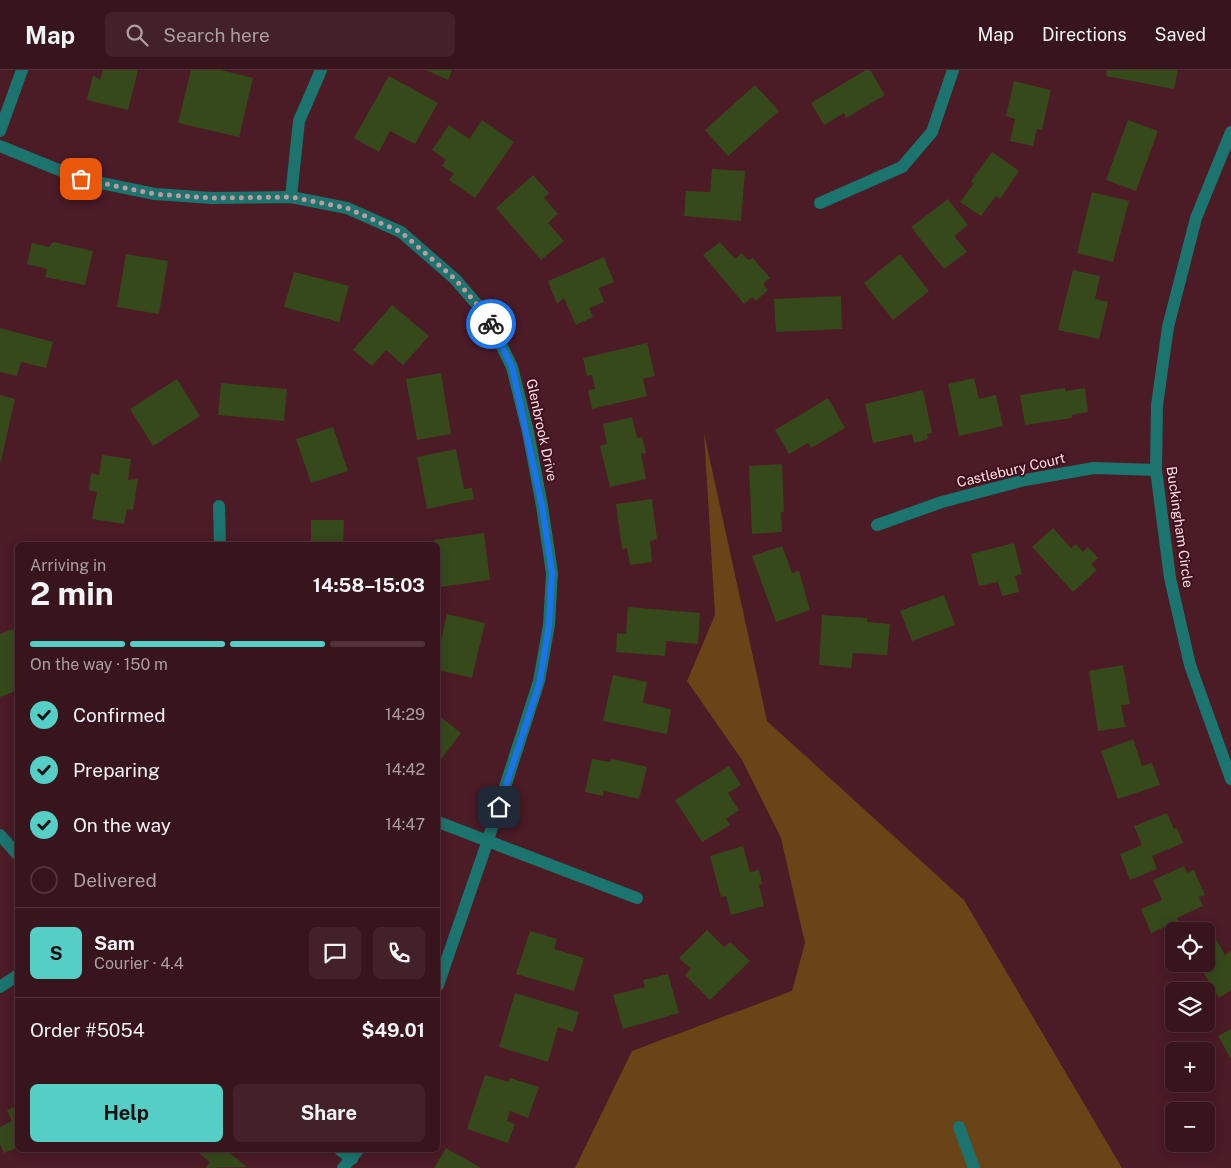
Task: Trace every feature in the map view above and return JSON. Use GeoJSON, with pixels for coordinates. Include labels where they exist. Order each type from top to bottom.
{"type":"FeatureCollection","features":[{"type":"Feature","properties":{"kind":"street"},"geometry":{"type":"LineString","coordinates":[[0,131],[22,70]]}},
{"type":"Feature","properties":{"kind":"street"},"geometry":{"type":"LineString","coordinates":[[291,197],[299,122],[321,70]]}},
{"type":"Feature","properties":{"kind":"street"},"geometry":{"type":"LineString","coordinates":[[820,203],[902,167],[932,132],[953,70]]}},
{"type":"Feature","properties":{"kind":"street","name":"Buckingham Circle"},"geometry":{"type":"LineString","coordinates":[[1231,132],[1196,218],[1168,327],[1158,405],[1156,470],[1170,578],[1190,665],[1231,779]]}},
{"type":"Feature","properties":{"kind":"street","name":"Glenbrook Drive"},"geometry":{"type":"LineString","coordinates":[[0,146],[81,179],[155,194],[212,198],[291,197],[347,208],[401,232],[455,279],[487,316],[512,367],[541,496],[552,573],[549,625],[540,681],[440,979]]}},
{"type":"Feature","properties":{"kind":"street","name":"Castlebury Court"},"geometry":{"type":"LineString","coordinates":[[877,526],[942,502],[1025,480],[1094,468],[1156,470]]}},
{"type":"Feature","properties":{"kind":"street"},"geometry":{"type":"LineString","coordinates":[[219,506],[220,542]]}},
{"type":"Feature","properties":{"kind":"street"},"geometry":{"type":"LineString","coordinates":[[440,823],[487,843],[637,898]]}},
{"type":"Feature","properties":{"kind":"street"},"geometry":{"type":"LineString","coordinates":[[0,836],[15,852]]}},
{"type":"Feature","properties":{"kind":"street"},"geometry":{"type":"LineString","coordinates":[[0,987],[15,977]]}},
{"type":"Feature","properties":{"kind":"street"},"geometry":{"type":"LineString","coordinates":[[959,1127],[974,1168]]}},
{"type":"Feature","properties":{"kind":"shaded area"},"geometry":{"type":"Polygon","coordinates":[[[704,433],[767,721],[964,900],[1122,1168],[575,1168],[632,1051],[792,991],[805,943],[781,838],[742,760],[687,681],[715,615],[704,433]]]}},
{"type":"Feature","properties":{"kind":"building"},"geometry":{"type":"Polygon","coordinates":[[[103,70],[138,70],[128,110],[87,100],[93,75],[100,80],[103,70]]]}},
{"type":"Feature","properties":{"kind":"building"},"geometry":{"type":"Polygon","coordinates":[[[191,70],[221,70],[253,78],[239,137],[178,123],[191,70]]]}},
{"type":"Feature","properties":{"kind":"building"},"geometry":{"type":"Polygon","coordinates":[[[426,70],[452,70],[448,80],[426,70]]]}},
{"type":"Feature","properties":{"kind":"building"},"geometry":{"type":"Polygon","coordinates":[[[866,70],[870,70],[885,95],[846,118],[844,113],[824,125],[811,103],[866,70]]]}},
{"type":"Feature","properties":{"kind":"building"},"geometry":{"type":"Polygon","coordinates":[[[1107,70],[1178,70],[1174,89],[1106,76],[1107,70]]]}},
{"type":"Feature","properties":{"kind":"building"},"geometry":{"type":"Polygon","coordinates":[[[389,76],[438,103],[415,144],[390,131],[379,152],[354,138],[389,76]]]}},
{"type":"Feature","properties":{"kind":"building"},"geometry":{"type":"Polygon","coordinates":[[[1014,81],[1051,90],[1042,130],[1037,129],[1033,146],[1010,141],[1015,119],[1006,116],[1014,81]]]}},
{"type":"Feature","properties":{"kind":"building"},"geometry":{"type":"Polygon","coordinates":[[[755,85],[779,111],[728,156],[705,130],[755,85]]]}},
{"type":"Feature","properties":{"kind":"building"},"geometry":{"type":"Polygon","coordinates":[[[482,120],[514,142],[475,198],[449,180],[454,174],[442,166],[446,160],[432,150],[449,125],[469,139],[482,120]]]}},
{"type":"Feature","properties":{"kind":"building"},"geometry":{"type":"Polygon","coordinates":[[[1128,120],[1158,131],[1136,191],[1106,180],[1128,120]]]}},
{"type":"Feature","properties":{"kind":"building"},"geometry":{"type":"Polygon","coordinates":[[[992,152],[1019,171],[1000,199],[996,196],[981,216],[960,202],[974,183],[971,181],[992,152]]]}},
{"type":"Feature","properties":{"kind":"building"},"geometry":{"type":"Polygon","coordinates":[[[712,169],[745,171],[741,221],[684,216],[686,191],[710,192],[712,169]]]}},
{"type":"Feature","properties":{"kind":"building"},"geometry":{"type":"Polygon","coordinates":[[[533,175],[549,193],[544,198],[558,214],[548,223],[564,241],[541,260],[496,208],[533,175]]]}},
{"type":"Feature","properties":{"kind":"building"},"geometry":{"type":"Polygon","coordinates":[[[1092,192],[1129,201],[1113,262],[1077,253],[1092,192]]]}},
{"type":"Feature","properties":{"kind":"building"},"geometry":{"type":"Polygon","coordinates":[[[948,199],[968,225],[954,236],[967,252],[944,269],[911,227],[948,199]]]}},
{"type":"Feature","properties":{"kind":"building"},"geometry":{"type":"Polygon","coordinates":[[[53,242],[93,251],[85,285],[45,277],[47,269],[27,264],[32,243],[49,247],[53,242]]]}},
{"type":"Feature","properties":{"kind":"building"},"geometry":{"type":"Polygon","coordinates":[[[720,242],[735,259],[742,253],[748,260],[753,258],[770,278],[763,284],[768,290],[756,301],[752,297],[744,304],[703,255],[720,242]]]}},
{"type":"Feature","properties":{"kind":"building"},"geometry":{"type":"Polygon","coordinates":[[[126,254],[168,261],[159,314],[117,307],[126,254]]]}},
{"type":"Feature","properties":{"kind":"building"},"geometry":{"type":"Polygon","coordinates":[[[900,254],[929,291],[893,320],[864,283],[900,254]]]}},
{"type":"Feature","properties":{"kind":"building"},"geometry":{"type":"Polygon","coordinates":[[[604,257],[614,282],[599,288],[604,302],[589,308],[593,317],[576,325],[564,298],[557,304],[548,281],[604,257]]]}},
{"type":"Feature","properties":{"kind":"building"},"geometry":{"type":"Polygon","coordinates":[[[1073,270],[1100,276],[1095,299],[1108,302],[1099,339],[1058,330],[1073,270]]]}},
{"type":"Feature","properties":{"kind":"building"},"geometry":{"type":"Polygon","coordinates":[[[294,272],[349,286],[339,322],[284,307],[294,272]]]}},
{"type":"Feature","properties":{"kind":"building"},"geometry":{"type":"Polygon","coordinates":[[[841,296],[842,329],[776,332],[774,299],[841,296]]]}},
{"type":"Feature","properties":{"kind":"building"},"geometry":{"type":"Polygon","coordinates":[[[392,305],[429,336],[403,365],[386,350],[372,366],[353,350],[392,305]]]}},
{"type":"Feature","properties":{"kind":"building"},"geometry":{"type":"Polygon","coordinates":[[[0,328],[53,342],[46,368],[21,362],[17,376],[0,372],[0,328]]]}},
{"type":"Feature","properties":{"kind":"building"},"geometry":{"type":"Polygon","coordinates":[[[647,343],[655,376],[643,379],[647,396],[592,409],[588,390],[595,389],[592,375],[587,376],[583,358],[647,343]]]}},
{"type":"Feature","properties":{"kind":"building"},"geometry":{"type":"Polygon","coordinates":[[[441,373],[451,434],[417,440],[406,379],[441,373]]]}},
{"type":"Feature","properties":{"kind":"building"},"geometry":{"type":"Polygon","coordinates":[[[974,378],[979,399],[996,395],[1003,426],[959,436],[948,384],[974,378]]]}},
{"type":"Feature","properties":{"kind":"building"},"geometry":{"type":"Polygon","coordinates":[[[177,379],[200,416],[153,446],[130,409],[177,379]]]}},
{"type":"Feature","properties":{"kind":"building"},"geometry":{"type":"Polygon","coordinates":[[[221,383],[287,389],[284,421],[218,415],[221,383]]]}},
{"type":"Feature","properties":{"kind":"building"},"geometry":{"type":"Polygon","coordinates":[[[1065,388],[1065,391],[1085,388],[1088,412],[1072,415],[1072,418],[1025,425],[1020,395],[1065,388]]]}},
{"type":"Feature","properties":{"kind":"building"},"geometry":{"type":"Polygon","coordinates":[[[923,390],[932,433],[927,434],[928,439],[914,443],[912,434],[873,443],[865,404],[923,390]]]}},
{"type":"Feature","properties":{"kind":"building"},"geometry":{"type":"Polygon","coordinates":[[[0,395],[15,399],[1,461],[0,461],[0,395]]]}},
{"type":"Feature","properties":{"kind":"building"},"geometry":{"type":"Polygon","coordinates":[[[828,398],[845,428],[811,448],[808,443],[789,454],[775,430],[828,398]]]}},
{"type":"Feature","properties":{"kind":"building"},"geometry":{"type":"Polygon","coordinates":[[[632,417],[637,438],[642,437],[646,453],[641,454],[646,479],[610,487],[600,446],[607,444],[603,424],[632,417]]]}},
{"type":"Feature","properties":{"kind":"building"},"geometry":{"type":"Polygon","coordinates":[[[333,427],[348,471],[311,483],[296,439],[333,427]]]}},
{"type":"Feature","properties":{"kind":"building"},"geometry":{"type":"Polygon","coordinates":[[[456,449],[464,489],[472,488],[474,499],[427,509],[417,457],[456,449]]]}},
{"type":"Feature","properties":{"kind":"building"},"geometry":{"type":"Polygon","coordinates":[[[102,455],[131,459],[128,480],[138,479],[133,510],[127,509],[124,524],[92,519],[97,492],[89,490],[91,473],[99,475],[102,455]]]}},
{"type":"Feature","properties":{"kind":"building"},"geometry":{"type":"Polygon","coordinates":[[[782,464],[784,512],[781,512],[782,532],[752,534],[749,466],[782,464]]]}},
{"type":"Feature","properties":{"kind":"building"},"geometry":{"type":"Polygon","coordinates":[[[652,499],[657,539],[650,541],[652,562],[630,565],[627,548],[622,549],[616,504],[652,499]]]}},
{"type":"Feature","properties":{"kind":"building"},"geometry":{"type":"Polygon","coordinates":[[[311,520],[344,520],[343,542],[311,542],[311,520]]]}},
{"type":"Feature","properties":{"kind":"building"},"geometry":{"type":"Polygon","coordinates":[[[1053,528],[1071,548],[1076,544],[1083,552],[1088,547],[1098,558],[1091,564],[1097,570],[1073,592],[1032,547],[1053,528]]]}},
{"type":"Feature","properties":{"kind":"building"},"geometry":{"type":"Polygon","coordinates":[[[484,533],[490,580],[440,587],[440,542],[434,542],[434,540],[484,533]]]}},
{"type":"Feature","properties":{"kind":"building"},"geometry":{"type":"Polygon","coordinates":[[[1014,543],[1022,574],[1015,576],[1019,592],[1002,596],[998,582],[979,586],[971,554],[1014,543]]]}},
{"type":"Feature","properties":{"kind":"building"},"geometry":{"type":"Polygon","coordinates":[[[782,546],[792,573],[799,571],[810,610],[776,622],[752,556],[782,546]]]}},
{"type":"Feature","properties":{"kind":"building"},"geometry":{"type":"Polygon","coordinates":[[[944,595],[955,625],[912,641],[900,611],[944,595]]]}},
{"type":"Feature","properties":{"kind":"building"},"geometry":{"type":"Polygon","coordinates":[[[628,607],[700,613],[698,644],[666,641],[665,656],[616,652],[617,633],[626,634],[628,607]]]}},
{"type":"Feature","properties":{"kind":"building"},"geometry":{"type":"Polygon","coordinates":[[[447,614],[485,623],[472,678],[440,670],[440,644],[447,614]]]}},
{"type":"Feature","properties":{"kind":"building"},"geometry":{"type":"Polygon","coordinates":[[[822,615],[867,618],[867,622],[890,624],[887,655],[853,653],[851,668],[819,665],[822,615]]]}},
{"type":"Feature","properties":{"kind":"building"},"geometry":{"type":"Polygon","coordinates":[[[15,628],[15,691],[0,697],[0,634],[15,628]]]}},
{"type":"Feature","properties":{"kind":"building"},"geometry":{"type":"Polygon","coordinates":[[[1123,665],[1130,704],[1121,705],[1125,727],[1098,731],[1089,671],[1123,665]]]}},
{"type":"Feature","properties":{"kind":"building"},"geometry":{"type":"Polygon","coordinates":[[[613,675],[647,682],[643,703],[671,709],[667,734],[603,721],[613,675]]]}},
{"type":"Feature","properties":{"kind":"building"},"geometry":{"type":"Polygon","coordinates":[[[440,717],[461,733],[440,761],[440,717]]]}},
{"type":"Feature","properties":{"kind":"building"},"geometry":{"type":"Polygon","coordinates":[[[1133,739],[1142,766],[1152,763],[1160,785],[1118,799],[1101,751],[1133,739]]]}},
{"type":"Feature","properties":{"kind":"building"},"geometry":{"type":"Polygon","coordinates":[[[592,759],[609,762],[612,759],[647,767],[639,799],[604,791],[603,796],[585,792],[592,759]]]}},
{"type":"Feature","properties":{"kind":"building"},"geometry":{"type":"Polygon","coordinates":[[[729,766],[741,785],[728,793],[739,810],[726,819],[730,825],[702,842],[675,800],[729,766]]]}},
{"type":"Feature","properties":{"kind":"building"},"geometry":{"type":"Polygon","coordinates":[[[1167,813],[1174,829],[1177,828],[1183,843],[1152,856],[1157,869],[1130,880],[1120,854],[1142,845],[1134,826],[1167,813]]]}},
{"type":"Feature","properties":{"kind":"building"},"geometry":{"type":"Polygon","coordinates":[[[743,846],[750,872],[759,870],[762,884],[759,885],[764,906],[731,915],[726,896],[721,897],[710,856],[743,846]]]}},
{"type":"Feature","properties":{"kind":"building"},"geometry":{"type":"Polygon","coordinates":[[[1184,866],[1187,873],[1194,870],[1205,895],[1199,897],[1203,906],[1177,918],[1178,921],[1176,922],[1165,922],[1165,927],[1151,933],[1141,909],[1162,900],[1153,880],[1184,866]]]}},
{"type":"Feature","properties":{"kind":"building"},"geometry":{"type":"Polygon","coordinates":[[[707,930],[724,947],[730,942],[750,961],[710,1000],[685,975],[691,969],[679,958],[707,930]]]}},
{"type":"Feature","properties":{"kind":"building"},"geometry":{"type":"Polygon","coordinates":[[[530,931],[557,939],[554,949],[584,958],[574,991],[516,974],[530,931]]]}},
{"type":"Feature","properties":{"kind":"building"},"geometry":{"type":"Polygon","coordinates":[[[1215,938],[1225,955],[1231,951],[1231,990],[1219,998],[1215,992],[1215,982],[1209,982],[1203,972],[1215,972],[1215,938]]]}},
{"type":"Feature","properties":{"kind":"building"},"geometry":{"type":"Polygon","coordinates":[[[668,974],[679,1013],[623,1029],[613,995],[645,987],[643,980],[668,974]]]}},
{"type":"Feature","properties":{"kind":"building"},"geometry":{"type":"Polygon","coordinates":[[[515,993],[579,1012],[573,1032],[558,1027],[548,1062],[499,1047],[515,993]]]}},
{"type":"Feature","properties":{"kind":"building"},"geometry":{"type":"Polygon","coordinates":[[[1231,1029],[1231,1059],[1218,1036],[1231,1029]]]}},
{"type":"Feature","properties":{"kind":"building"},"geometry":{"type":"Polygon","coordinates":[[[485,1075],[509,1082],[510,1078],[539,1087],[528,1118],[510,1111],[507,1121],[515,1124],[508,1143],[467,1129],[485,1075]]]}},
{"type":"Feature","properties":{"kind":"building"},"geometry":{"type":"Polygon","coordinates":[[[15,1106],[15,1148],[4,1153],[0,1144],[0,1127],[12,1121],[7,1110],[15,1106]]]}},
{"type":"Feature","properties":{"kind":"building"},"geometry":{"type":"Polygon","coordinates":[[[446,1148],[481,1168],[434,1168],[446,1148]]]}},
{"type":"Feature","properties":{"kind":"building"},"geometry":{"type":"Polygon","coordinates":[[[198,1152],[228,1152],[247,1167],[206,1168],[210,1162],[198,1152]]]}},
{"type":"Feature","properties":{"kind":"way so far"},"geometry":{"type":"LineString","coordinates":[[81,179],[155,194],[212,198],[291,197],[347,208],[401,232],[455,279],[487,316],[491,324]]}},
{"type":"Feature","properties":{"kind":"route"},"geometry":{"type":"LineString","coordinates":[[491,324],[512,367],[528,432],[552,573],[549,625],[540,681],[499,807]]}}]}
